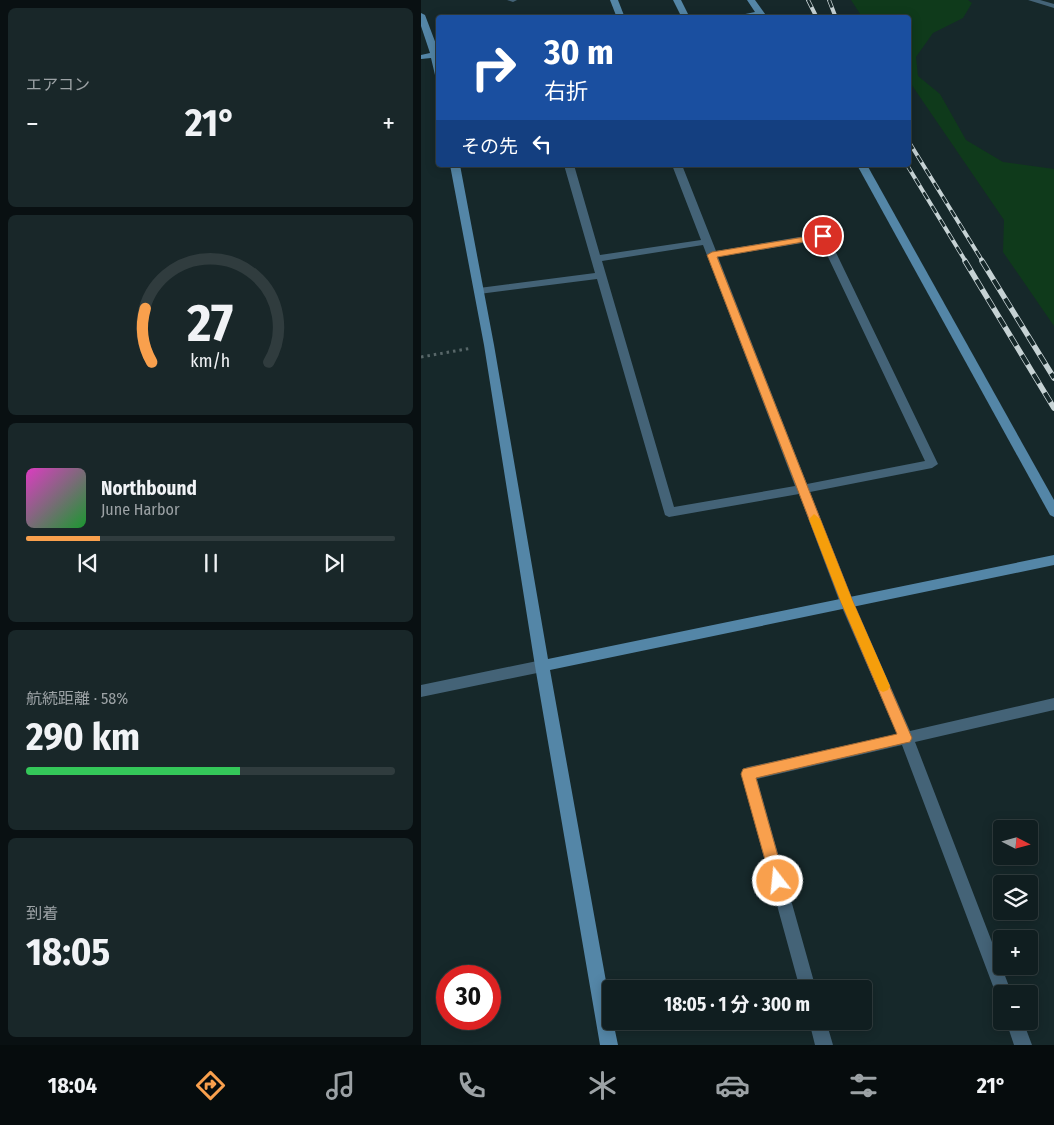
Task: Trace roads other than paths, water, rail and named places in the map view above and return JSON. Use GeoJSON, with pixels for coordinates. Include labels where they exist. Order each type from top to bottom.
{"type":"FeatureCollection","features":[{"type":"Feature","properties":{"kind":"street"},"geometry":{"type":"LineString","coordinates":[[614,0],[620,15]]}},
{"type":"Feature","properties":{"kind":"street"},"geometry":{"type":"LineString","coordinates":[[677,0],[684,15]]}},
{"type":"Feature","properties":{"kind":"street"},"geometry":{"type":"LineString","coordinates":[[751,0],[762,15]]}},
{"type":"Feature","properties":{"kind":"street"},"geometry":{"type":"LineString","coordinates":[[421,15],[436,52]]}},
{"type":"Feature","properties":{"kind":"street"},"geometry":{"type":"LineString","coordinates":[[421,56],[436,54]]}},
{"type":"Feature","properties":{"kind":"street"},"geometry":{"type":"LineString","coordinates":[[455,167],[489,345],[542,666],[609,1045]]}},
{"type":"Feature","properties":{"kind":"street"},"geometry":{"type":"LineString","coordinates":[[570,167],[669,512],[932,464],[823,236],[712,255]]}},
{"type":"Feature","properties":{"kind":"street"},"geometry":{"type":"LineString","coordinates":[[678,167],[847,602],[905,738],[1001,985]]}},
{"type":"Feature","properties":{"kind":"street"},"geometry":{"type":"LineString","coordinates":[[863,167],[1054,512]]}},
{"type":"Feature","properties":{"kind":"street"},"geometry":{"type":"LineString","coordinates":[[596,259],[706,242]]}},
{"type":"Feature","properties":{"kind":"street"},"geometry":{"type":"LineString","coordinates":[[479,291],[601,275]]}},
{"type":"Feature","properties":{"kind":"street"},"geometry":{"type":"LineString","coordinates":[[421,692],[1054,560]]}},
{"type":"Feature","properties":{"kind":"street"},"geometry":{"type":"LineString","coordinates":[[805,980],[748,774],[1054,704]]}},
{"type":"Feature","properties":{"kind":"street"},"geometry":{"type":"LineString","coordinates":[[820,1030],[824,1045]]}},
{"type":"Feature","properties":{"kind":"street"},"geometry":{"type":"LineString","coordinates":[[1017,1030],[1023,1045]]}},
{"type":"Feature","properties":{"kind":"lane"},"geometry":{"type":"LineString","coordinates":[[1032,0],[1054,6]]}},
{"type":"Feature","properties":{"kind":"railway"},"geometry":{"type":"LineString","coordinates":[[808,0],[816,15]]}},
{"type":"Feature","properties":{"kind":"railway"},"geometry":{"type":"LineString","coordinates":[[829,0],[835,15]]}},
{"type":"Feature","properties":{"kind":"railway"},"geometry":{"type":"LineString","coordinates":[[911,145],[983,262]]}},
{"type":"Feature","properties":{"kind":"railway"},"geometry":{"type":"LineString","coordinates":[[908,167],[966,262]]}},
{"type":"Feature","properties":{"kind":"railway"},"geometry":{"type":"LineString","coordinates":[[965,261],[1054,408]]}},
{"type":"Feature","properties":{"kind":"railway"},"geometry":{"type":"LineString","coordinates":[[982,261],[1054,378]]}}]}
